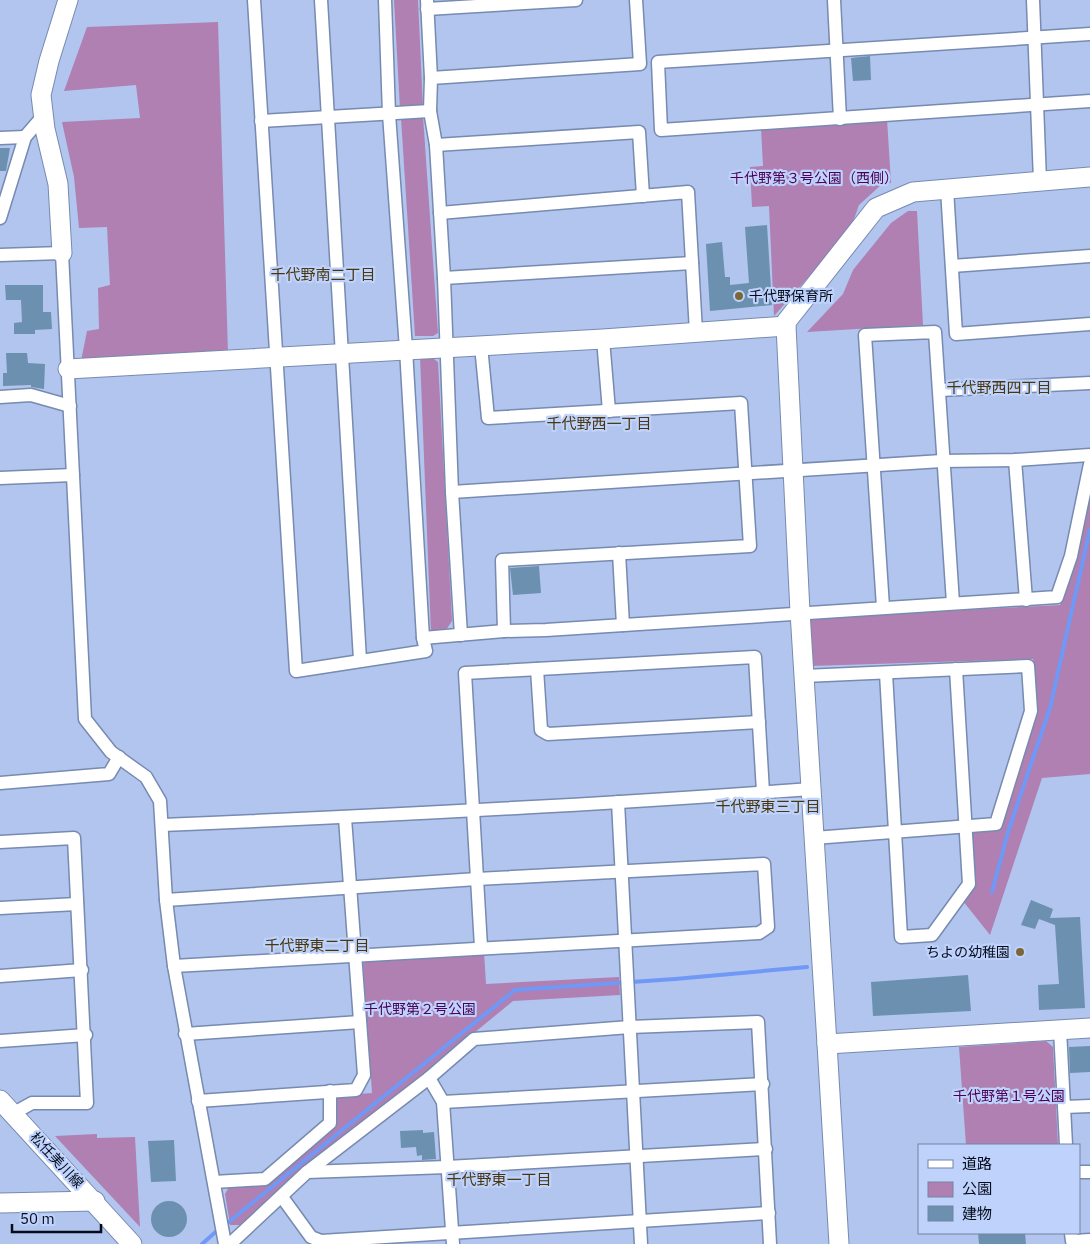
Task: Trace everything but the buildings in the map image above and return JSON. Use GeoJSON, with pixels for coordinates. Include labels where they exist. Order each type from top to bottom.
{"type":"FeatureCollection","features":[{"type":"Feature","properties":{"kind":"street"},"geometry":{"type":"LineString","coordinates":[[68,0],[41,95],[58,184],[85,719],[98,738],[118,757],[146,777],[160,801],[166,900],[174,966],[185,1034],[226,1242],[282,1197],[307,1172],[429,1078],[474,1039],[630,1027],[758,1022],[763,1084],[770,1244]]}},
{"type":"Feature","properties":{"kind":"street"},"geometry":{"type":"LineString","coordinates":[[254,0],[296,671],[426,651],[423,638],[406,349],[389,114],[384,0]]}},
{"type":"Feature","properties":{"kind":"street"},"geometry":{"type":"LineString","coordinates":[[321,0],[360,660]]}},
{"type":"Feature","properties":{"kind":"street"},"geometry":{"type":"LineString","coordinates":[[461,634],[452,492],[444,278],[436,145],[430,111],[431,78],[427,5],[576,0]]}},
{"type":"Feature","properties":{"kind":"street"},"geometry":{"type":"LineString","coordinates":[[431,78],[640,64],[636,0]]}},
{"type":"Feature","properties":{"kind":"street"},"geometry":{"type":"LineString","coordinates":[[834,0],[835,52],[840,119]]}},
{"type":"Feature","properties":{"kind":"street"},"geometry":{"type":"LineString","coordinates":[[1033,0],[1039,106],[1040,180]]}},
{"type":"Feature","properties":{"kind":"street"},"geometry":{"type":"LineString","coordinates":[[1090,34],[658,62],[661,130],[1039,106],[1090,101]]}},
{"type":"Feature","properties":{"kind":"street"},"geometry":{"type":"LineString","coordinates":[[262,121],[430,111]]}},
{"type":"Feature","properties":{"kind":"street"},"geometry":{"type":"LineString","coordinates":[[0,218],[25,137],[44,115]]}},
{"type":"Feature","properties":{"kind":"street"},"geometry":{"type":"LineString","coordinates":[[436,145],[639,132],[643,196]]}},
{"type":"Feature","properties":{"kind":"street"},"geometry":{"type":"LineString","coordinates":[[0,138],[25,137]]}},
{"type":"Feature","properties":{"kind":"street"},"geometry":{"type":"LineString","coordinates":[[839,1244],[800,612],[786,322],[876,208],[913,192],[1090,177]]}},
{"type":"Feature","properties":{"kind":"street"},"geometry":{"type":"LineString","coordinates":[[948,189],[956,334],[1090,324]]}},
{"type":"Feature","properties":{"kind":"street"},"geometry":{"type":"LineString","coordinates":[[440,213],[688,192],[696,332]]}},
{"type":"Feature","properties":{"kind":"street"},"geometry":{"type":"LineString","coordinates":[[0,255],[62,253]]}},
{"type":"Feature","properties":{"kind":"street"},"geometry":{"type":"LineString","coordinates":[[952,266],[1090,256]]}},
{"type":"Feature","properties":{"kind":"street"},"geometry":{"type":"LineString","coordinates":[[444,278],[692,263]]}},
{"type":"Feature","properties":{"kind":"street"},"geometry":{"type":"LineString","coordinates":[[68,369],[603,339],[786,326]]}},
{"type":"Feature","properties":{"kind":"street"},"geometry":{"type":"LineString","coordinates":[[883,607],[865,335],[935,332],[940,390],[942,461],[953,603]]}},
{"type":"Feature","properties":{"kind":"street"},"geometry":{"type":"LineString","coordinates":[[603,339],[609,411]]}},
{"type":"Feature","properties":{"kind":"street"},"geometry":{"type":"LineString","coordinates":[[481,346],[488,418],[741,403],[750,546],[502,560],[504,631]]}},
{"type":"Feature","properties":{"kind":"street"},"geometry":{"type":"LineString","coordinates":[[940,390],[1090,383]]}},
{"type":"Feature","properties":{"kind":"street"},"geometry":{"type":"LineString","coordinates":[[0,397],[31,395],[70,406]]}},
{"type":"Feature","properties":{"kind":"street"},"geometry":{"type":"LineString","coordinates":[[452,492],[873,465],[942,461],[1016,460],[1090,455]]}},
{"type":"Feature","properties":{"kind":"street"},"geometry":{"type":"LineString","coordinates":[[1016,460],[1026,600]]}},
{"type":"Feature","properties":{"kind":"street"},"geometry":{"type":"LineString","coordinates":[[423,638],[800,612],[1057,598],[1071,556],[1090,464]]}},
{"type":"Feature","properties":{"kind":"street"},"geometry":{"type":"LineString","coordinates":[[0,478],[72,475]]}},
{"type":"Feature","properties":{"kind":"street"},"geometry":{"type":"LineString","coordinates":[[619,553],[623,625]]}},
{"type":"Feature","properties":{"kind":"street"},"geometry":{"type":"LineString","coordinates":[[481,947],[465,672],[755,657],[762,792]]}},
{"type":"Feature","properties":{"kind":"street"},"geometry":{"type":"LineString","coordinates":[[804,676],[1028,666],[1031,711],[996,824],[814,838]]}},
{"type":"Feature","properties":{"kind":"street"},"geometry":{"type":"LineString","coordinates":[[537,669],[541,730],[548,734],[759,722]]}},
{"type":"Feature","properties":{"kind":"street"},"geometry":{"type":"LineString","coordinates":[[886,673],[901,937],[932,935],[969,884],[956,669]]}},
{"type":"Feature","properties":{"kind":"street"},"geometry":{"type":"LineString","coordinates":[[0,783],[109,774],[118,757]]}},
{"type":"Feature","properties":{"kind":"street"},"geometry":{"type":"LineString","coordinates":[[162,824],[345,818],[811,789]]}},
{"type":"Feature","properties":{"kind":"street"},"geometry":{"type":"LineString","coordinates":[[618,802],[624,871],[641,1244]]}},
{"type":"Feature","properties":{"kind":"street"},"geometry":{"type":"LineString","coordinates":[[198,1101],[356,1090],[364,1075],[352,887],[345,818]]}},
{"type":"Feature","properties":{"kind":"street"},"geometry":{"type":"LineString","coordinates":[[0,842],[74,838],[86,1035],[88,1103],[32,1104],[14,1113]]}},
{"type":"Feature","properties":{"kind":"street"},"geometry":{"type":"LineString","coordinates":[[166,900],[477,879],[764,864],[768,928],[759,933],[481,947],[174,966]]}},
{"type":"Feature","properties":{"kind":"street"},"geometry":{"type":"LineString","coordinates":[[0,908],[77,904]]}},
{"type":"Feature","properties":{"kind":"street"},"geometry":{"type":"LineString","coordinates":[[0,976],[82,970]]}},
{"type":"Feature","properties":{"kind":"street"},"geometry":{"type":"LineString","coordinates":[[185,1034],[360,1022]]}},
{"type":"Feature","properties":{"kind":"street"},"geometry":{"type":"LineString","coordinates":[[827,1044],[1090,1028]]}},
{"type":"Feature","properties":{"kind":"street"},"geometry":{"type":"LineString","coordinates":[[1060,1030],[1066,1144]]}},
{"type":"Feature","properties":{"kind":"street"},"geometry":{"type":"LineString","coordinates":[[0,1041],[86,1035]]}},
{"type":"Feature","properties":{"kind":"street"},"geometry":{"type":"LineString","coordinates":[[429,1078],[443,1102],[452,1239]]}},
{"type":"Feature","properties":{"kind":"street"},"geometry":{"type":"LineString","coordinates":[[443,1102],[763,1084]]}},
{"type":"Feature","properties":{"kind":"street"},"geometry":{"type":"LineString","coordinates":[[214,1182],[265,1180],[330,1123],[330,1092]]}},
{"type":"Feature","properties":{"kind":"street","name":"松任美川線"},"geometry":{"type":"LineString","coordinates":[[0,1100],[14,1113],[132,1244]]}},
{"type":"Feature","properties":{"kind":"street"},"geometry":{"type":"LineString","coordinates":[[1064,1107],[1090,1106]]}},
{"type":"Feature","properties":{"kind":"street"},"geometry":{"type":"LineString","coordinates":[[307,1172],[447,1167],[766,1149]]}},
{"type":"Feature","properties":{"kind":"street"},"geometry":{"type":"LineString","coordinates":[[282,1197],[311,1237],[321,1242],[452,1239],[640,1222],[769,1214]]}},
{"type":"Feature","properties":{"kind":"street"},"geometry":{"type":"LineString","coordinates":[[0,1203],[95,1202]]}},
{"type":"Feature","properties":{"kind":"street"},"geometry":{"type":"LineString","coordinates":[[1072,1234],[1072,1242],[1090,1240]]}},
{"type":"Feature","properties":{"kind":"green space"},"geometry":{"type":"Polygon","coordinates":[[[394,0],[418,0],[423,108],[400,109],[394,0]]]}},
{"type":"Feature","properties":{"kind":"green space"},"geometry":{"type":"Polygon","coordinates":[[[218,22],[228,353],[81,361],[87,331],[99,329],[98,288],[110,285],[107,227],[79,228],[74,177],[62,122],[140,118],[136,85],[64,91],[87,27],[218,22]]]}},
{"type":"Feature","properties":{"kind":"green space"},"geometry":{"type":"Polygon","coordinates":[[[423,116],[438,333],[433,336],[415,336],[401,118],[423,116]]]}},
{"type":"Feature","properties":{"kind":"green space","name":"千代野第３号公園（西側）"},"geometry":{"type":"Polygon","coordinates":[[[887,119],[891,183],[882,184],[859,205],[850,230],[774,316],[769,206],[752,207],[750,167],[763,166],[761,128],[887,119]]]}},
{"type":"Feature","properties":{"kind":"green space"},"geometry":{"type":"Polygon","coordinates":[[[908,211],[917,211],[923,325],[807,332],[843,294],[853,270],[891,223],[908,211]]]}},
{"type":"Feature","properties":{"kind":"green space"},"geometry":{"type":"Polygon","coordinates":[[[420,356],[431,357],[438,362],[452,621],[446,630],[431,633],[420,356]]]}},
{"type":"Feature","properties":{"kind":"green space"},"geometry":{"type":"Polygon","coordinates":[[[1090,490],[1090,774],[1042,778],[990,935],[963,901],[970,831],[998,830],[1037,709],[1033,659],[810,666],[808,618],[1060,605],[1075,557],[1090,490]]]}},
{"type":"Feature","properties":{"kind":"green space","name":"千代野第２号公園"},"geometry":{"type":"Polygon","coordinates":[[[484,952],[486,984],[619,977],[620,995],[513,1001],[240,1225],[230,1225],[225,1194],[230,1185],[270,1181],[335,1124],[334,1096],[372,1093],[363,964],[367,959],[484,952]]]}},
{"type":"Feature","properties":{"kind":"green space","name":"千代野第１号公園"},"geometry":{"type":"Polygon","coordinates":[[[1046,1041],[1053,1047],[1058,1144],[966,1144],[959,1047],[1046,1041]]]}},
{"type":"Feature","properties":{"kind":"green space"},"geometry":{"type":"Polygon","coordinates":[[[97,1134],[97,1138],[135,1137],[140,1227],[55,1136],[97,1134]]]}},
{"type":"Feature","properties":{"kind":"waterway"},"geometry":{"type":"LineString","coordinates":[[992,892],[1008,832],[1050,708],[1090,529]]}},
{"type":"Feature","properties":{"kind":"waterway"},"geometry":{"type":"LineString","coordinates":[[225,1225],[515,990],[675,979],[807,967]]}},
{"type":"Feature","properties":{"kind":"waterway"},"geometry":{"type":"LineString","coordinates":[[202,1244],[219,1229]]}},
{"type":"Feature","properties":{"kind":"place","name":"千代野保育所"},"geometry":{"type":"Point","coordinates":[739,296]}},
{"type":"Feature","properties":{"kind":"place","name":"ちよの幼稚園"},"geometry":{"type":"Point","coordinates":[1020,952]}},
{"type":"Feature","properties":{"kind":"district","name":"千代野南二丁目"},"geometry":{"type":"Point","coordinates":[323,275]}},
{"type":"Feature","properties":{"kind":"district","name":"千代野西四丁目"},"geometry":{"type":"Point","coordinates":[999,388]}},
{"type":"Feature","properties":{"kind":"district","name":"千代野西一丁目"},"geometry":{"type":"Point","coordinates":[599,424]}},
{"type":"Feature","properties":{"kind":"district","name":"千代野東三丁目"},"geometry":{"type":"Point","coordinates":[768,807]}},
{"type":"Feature","properties":{"kind":"district","name":"千代野東二丁目"},"geometry":{"type":"Point","coordinates":[317,946]}},
{"type":"Feature","properties":{"kind":"district","name":"千代野東一丁目"},"geometry":{"type":"Point","coordinates":[499,1180]}}]}
